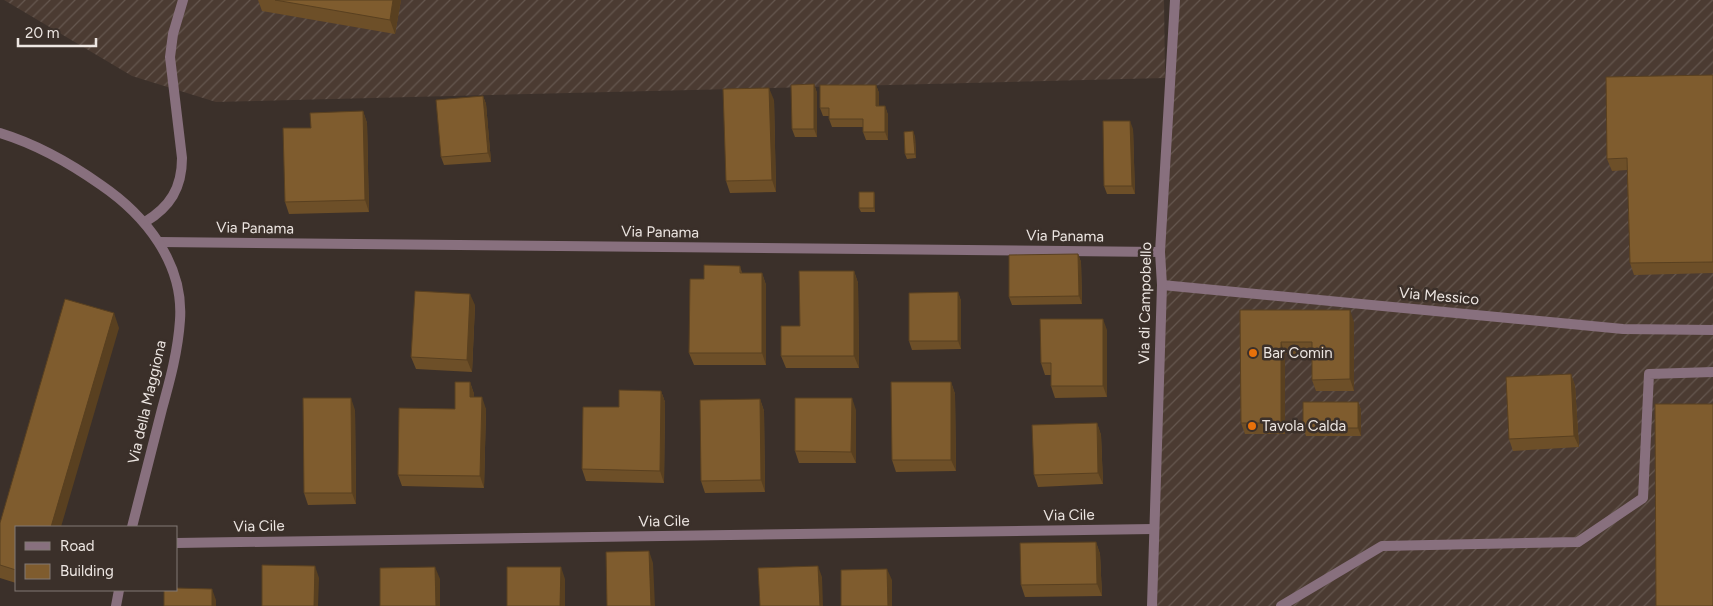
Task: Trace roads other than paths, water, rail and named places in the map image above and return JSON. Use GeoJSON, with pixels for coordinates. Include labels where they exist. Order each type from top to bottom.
{"type":"FeatureCollection","features":[{"type":"Feature","properties":{"kind":"street"},"geometry":{"type":"LineString","coordinates":[[145,222],[169,203],[177,190],[181,173],[182,158],[170,57],[173,34],[182,0]]}},
{"type":"Feature","properties":{"kind":"street","name":"Via di Campobello"},"geometry":{"type":"LineString","coordinates":[[1152,606],[1162,285],[1160,252],[1175,0]]}},
{"type":"Feature","properties":{"kind":"street","name":"Via della Maggiona"},"geometry":{"type":"LineString","coordinates":[[0,133],[20,139],[80,171],[111,192],[145,222],[159,242],[171,268],[178,293],[180,318],[176,356],[132,526]]}},
{"type":"Feature","properties":{"kind":"street","name":"Via Panama"},"geometry":{"type":"LineString","coordinates":[[159,242],[1160,252]]}},
{"type":"Feature","properties":{"kind":"street","name":"Via Messico"},"geometry":{"type":"LineString","coordinates":[[1162,285],[1623,328],[1713,330]]}},
{"type":"Feature","properties":{"kind":"street"},"geometry":{"type":"LineString","coordinates":[[1282,606],[1382,546],[1578,542],[1643,498],[1648,374],[1713,372]]}},
{"type":"Feature","properties":{"kind":"street","name":"Via Cile"},"geometry":{"type":"LineString","coordinates":[[178,542],[1153,529]]}},
{"type":"Feature","properties":{"kind":"street"},"geometry":{"type":"LineString","coordinates":[[116,606],[119,591]]}},
{"type":"Feature","properties":{"kind":"place","name":"Bar Comin"},"geometry":{"type":"Point","coordinates":[1253,353]}},
{"type":"Feature","properties":{"kind":"place","name":"Tavola Calda"},"geometry":{"type":"Point","coordinates":[1252,426]}}]}
